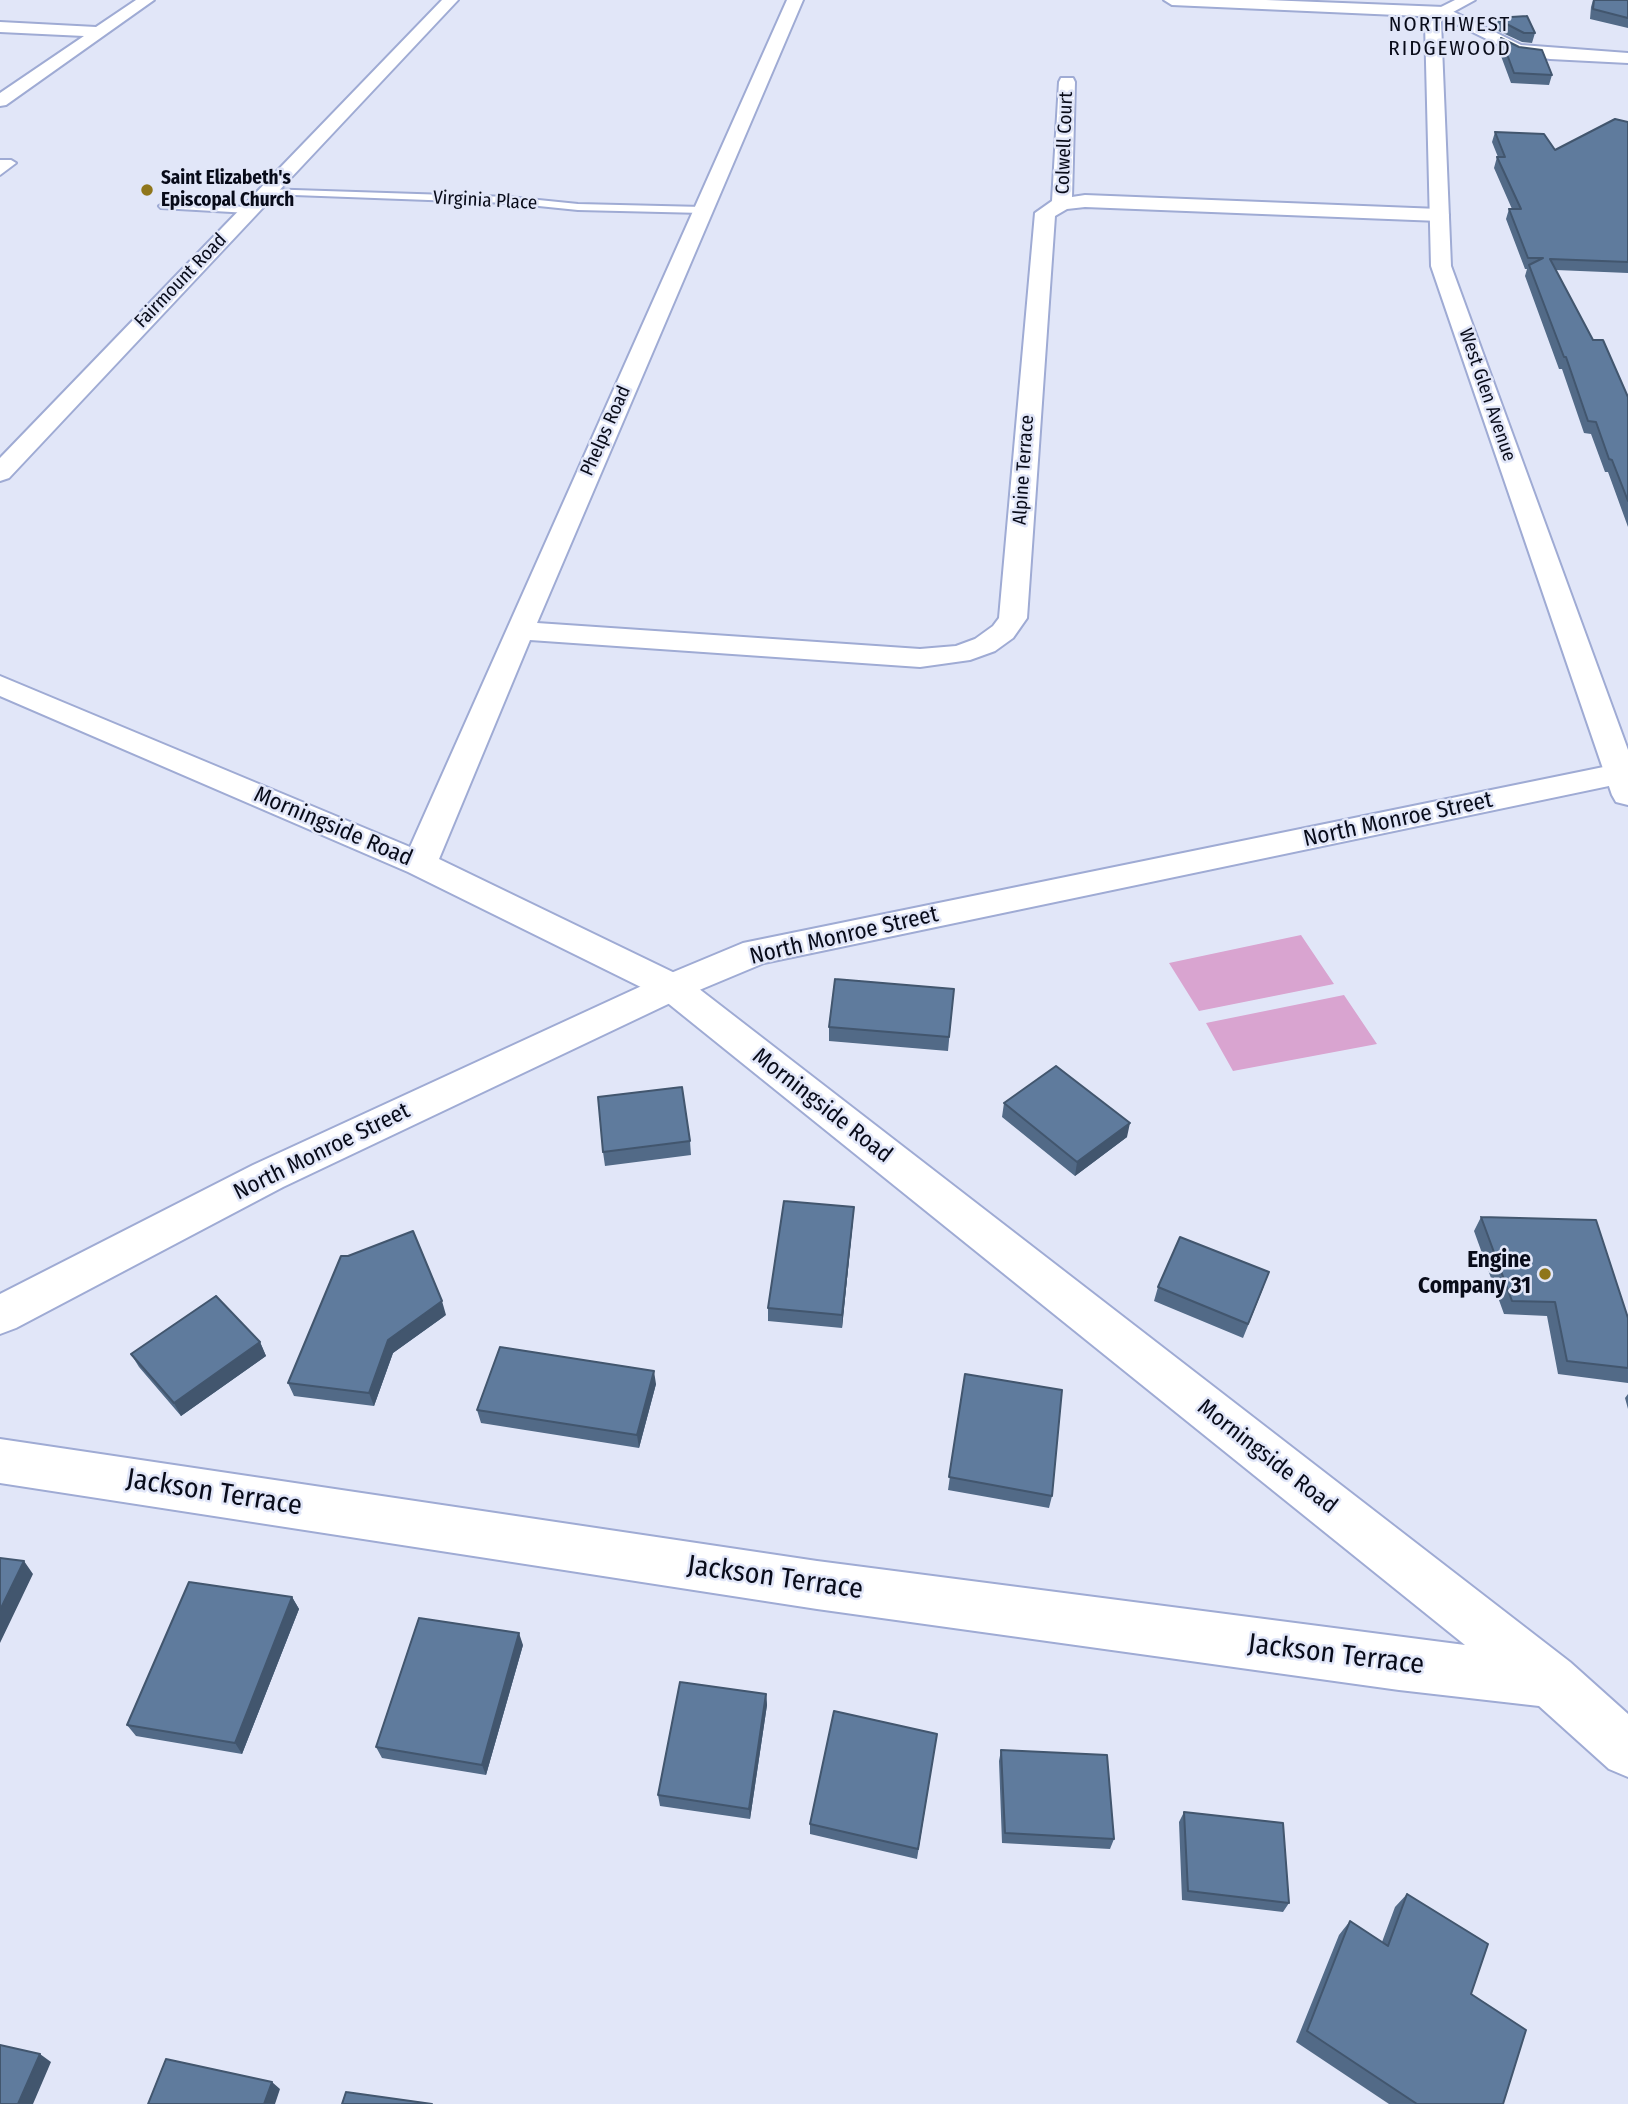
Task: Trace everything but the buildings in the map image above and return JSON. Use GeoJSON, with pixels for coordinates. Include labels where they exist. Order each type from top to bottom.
{"type":"FeatureCollection","features":[{"type":"Feature","properties":{"kind":"street"},"geometry":{"type":"LineString","coordinates":[[0,101],[146,0]]}},
{"type":"Feature","properties":{"kind":"street","name":"Fairmount Road"},"geometry":{"type":"LineString","coordinates":[[0,473],[450,0]]}},
{"type":"Feature","properties":{"kind":"street","name":"Phelps Road"},"geometry":{"type":"LineString","coordinates":[[420,864],[795,0]]}},
{"type":"Feature","properties":{"kind":"street"},"geometry":{"type":"LineString","coordinates":[[1172,0],[1373,5],[1442,13],[1517,49],[1550,54],[1628,58]]}},
{"type":"Feature","properties":{"kind":"street"},"geometry":{"type":"LineString","coordinates":[[1442,13],[1467,0]]}},
{"type":"Feature","properties":{"kind":"street","name":"West Glen Avenue"},"geometry":{"type":"LineString","coordinates":[[1442,13],[1433,22],[1441,266],[1626,780]]}},
{"type":"Feature","properties":{"kind":"street"},"geometry":{"type":"LineString","coordinates":[[0,27],[99,32]]}},
{"type":"Feature","properties":{"kind":"street","name":"Colwell Court"},"geometry":{"type":"LineString","coordinates":[[1062,204],[1067,82]]}},
{"type":"Feature","properties":{"kind":"street"},"geometry":{"type":"LineString","coordinates":[[1062,204],[1085,201],[1439,215]]}},
{"type":"Feature","properties":{"kind":"street","name":"Alpine Terrace"},"geometry":{"type":"LineString","coordinates":[[519,631],[920,658],[960,654],[985,645],[1003,632],[1013,618],[1043,217],[1052,207],[1062,204]]}},
{"type":"Feature","properties":{"kind":"street","name":"Morningside Road"},"geometry":{"type":"LineString","coordinates":[[0,685],[420,864],[673,987],[1551,1681],[1628,1750]]}},
{"type":"Feature","properties":{"kind":"street","name":"North Monroe Street"},"geometry":{"type":"LineString","coordinates":[[0,1315],[268,1176],[673,987],[756,952],[1626,780]]}},
{"type":"Feature","properties":{"kind":"street","name":"Jackson Terrace"},"geometry":{"type":"LineString","coordinates":[[0,1461],[817,1585],[1399,1664],[1551,1681]]}},
{"type":"Feature","properties":{"kind":"lane"},"geometry":{"type":"LineString","coordinates":[[0,163],[11,163],[0,172]]}},
{"type":"Feature","properties":{"kind":"lane","name":"Virginia Place"},"geometry":{"type":"LineString","coordinates":[[267,191],[509,200],[579,207],[703,210]]}},
{"type":"Feature","properties":{"kind":"lane"},"geometry":{"type":"LineString","coordinates":[[164,206],[249,210]]}},
{"type":"Feature","properties":{"kind":"shaded area"},"geometry":{"type":"Polygon","coordinates":[[[1301,935],[1334,984],[1199,1011],[1169,963],[1301,935]]]}},
{"type":"Feature","properties":{"kind":"shaded area"},"geometry":{"type":"Polygon","coordinates":[[[1344,995],[1377,1044],[1233,1071],[1206,1023],[1344,995]]]}},
{"type":"Feature","properties":{"kind":"place","name":"Saint Elizabeth's Episcopal Church"},"geometry":{"type":"Point","coordinates":[147,190]}},
{"type":"Feature","properties":{"kind":"place","name":"Engine Company 31"},"geometry":{"type":"Point","coordinates":[1545,1274]}},
{"type":"Feature","properties":{"kind":"district","name":"NORTHWEST RIDGEWOOD"},"geometry":{"type":"Point","coordinates":[1450,37]}}]}
